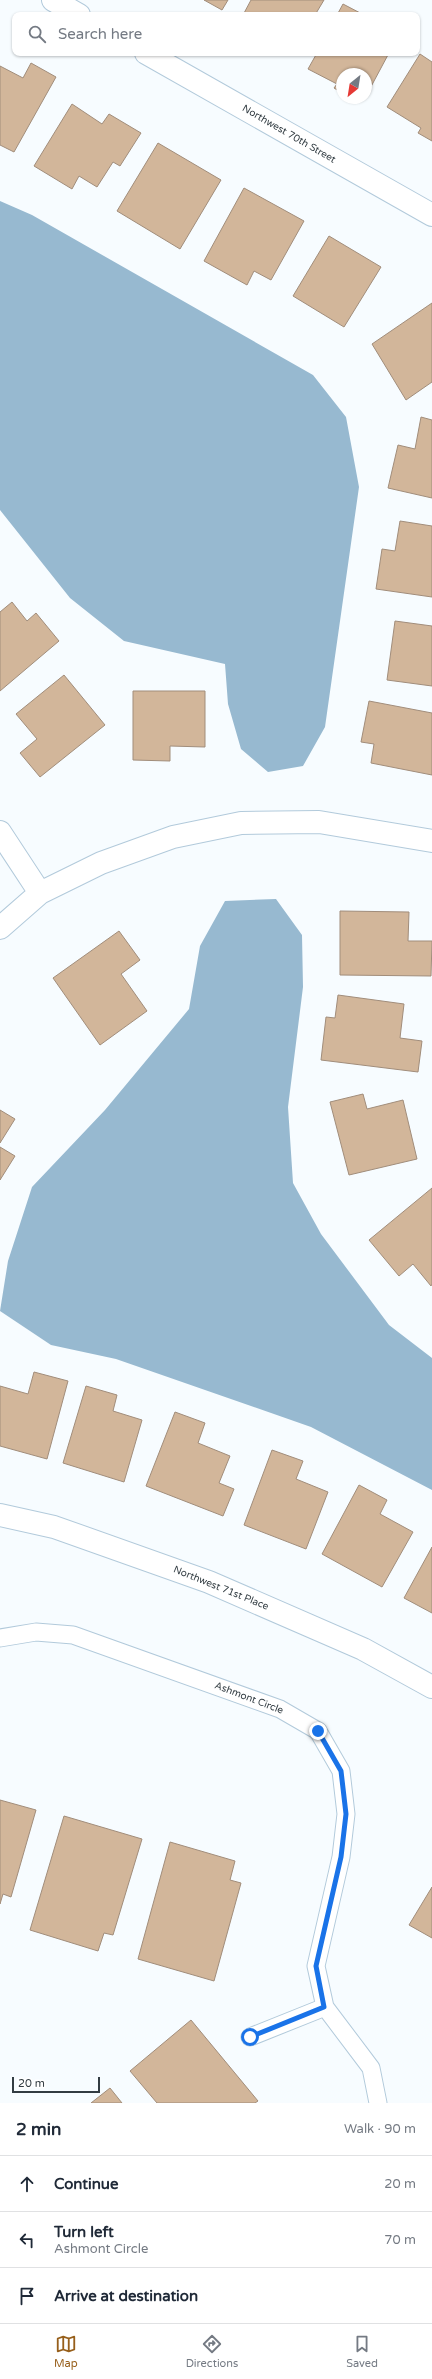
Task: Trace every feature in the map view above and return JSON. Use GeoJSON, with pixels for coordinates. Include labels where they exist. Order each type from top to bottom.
{"type":"FeatureCollection","features":[{"type":"Feature","properties":{"kind":"street"},"geometry":{"type":"LineString","coordinates":[[53,0],[74,12]]}},
{"type":"Feature","properties":{"kind":"street","name":"Northwest 70th Street"},"geometry":{"type":"LineString","coordinates":[[151,56],[432,215]]}},
{"type":"Feature","properties":{"kind":"street"},"geometry":{"type":"LineString","coordinates":[[0,928],[40,893],[101,863],[165,840],[241,823],[319,822],[432,841]]}},
{"type":"Feature","properties":{"kind":"street"},"geometry":{"type":"LineString","coordinates":[[0,832],[40,893]]}},
{"type":"Feature","properties":{"kind":"street","name":"Northwest 71st Place"},"geometry":{"type":"LineString","coordinates":[[0,1515],[54,1527],[210,1582],[363,1648],[432,1687]]}},
{"type":"Feature","properties":{"kind":"lane","name":"Ashmont Circle"},"geometry":{"type":"LineString","coordinates":[[0,1638],[36,1632],[73,1635],[280,1709],[318,1731],[341,1771],[346,1814],[341,1857],[316,1966],[324,2007],[370,2068],[378,2103]]}},
{"type":"Feature","properties":{"kind":"lane"},"geometry":{"type":"LineString","coordinates":[[250,2037],[324,2007]]}},
{"type":"Feature","properties":{"kind":"water"},"geometry":{"type":"Polygon","coordinates":[[[0,201],[32,215],[313,375],[346,417],[359,487],[325,727],[303,766],[268,772],[241,749],[228,704],[225,664],[124,641],[70,598],[0,510],[0,201]]]}},
{"type":"Feature","properties":{"kind":"water"},"geometry":{"type":"Polygon","coordinates":[[[276,899],[302,935],[303,987],[288,1107],[293,1183],[321,1234],[389,1325],[432,1358],[432,1490],[311,1427],[116,1359],[51,1345],[0,1311],[8,1261],[32,1187],[105,1110],[189,1009],[200,946],[225,901],[276,899]]]}},
{"type":"Feature","properties":{"kind":"building"},"geometry":{"type":"Polygon","coordinates":[[[204,0],[228,0],[222,10],[204,0]]]}},
{"type":"Feature","properties":{"kind":"building"},"geometry":{"type":"Polygon","coordinates":[[[251,0],[324,0],[317,12],[245,12],[251,0]]]}},
{"type":"Feature","properties":{"kind":"building"},"geometry":{"type":"Polygon","coordinates":[[[343,4],[358,12],[339,12],[343,4]]]}},
{"type":"Feature","properties":{"kind":"building"},"geometry":{"type":"Polygon","coordinates":[[[420,54],[432,62],[432,141],[418,133],[421,128],[387,107],[420,54]]]}},
{"type":"Feature","properties":{"kind":"building"},"geometry":{"type":"Polygon","coordinates":[[[315,56],[387,56],[372,85],[372,68],[336,68],[336,83],[308,69],[315,56]]]}},
{"type":"Feature","properties":{"kind":"building"},"geometry":{"type":"Polygon","coordinates":[[[31,63],[56,77],[14,152],[0,145],[0,66],[23,78],[31,63]]]}},
{"type":"Feature","properties":{"kind":"building"},"geometry":{"type":"Polygon","coordinates":[[[72,104],[102,124],[109,114],[141,133],[120,166],[113,162],[97,187],[79,176],[72,189],[34,166],[72,104]]]}},
{"type":"Feature","properties":{"kind":"building"},"geometry":{"type":"Polygon","coordinates":[[[158,143],[221,180],[180,249],[117,211],[158,143]]]}},
{"type":"Feature","properties":{"kind":"building"},"geometry":{"type":"Polygon","coordinates":[[[244,188],[304,221],[271,280],[254,271],[247,285],[204,261],[244,188]]]}},
{"type":"Feature","properties":{"kind":"building"},"geometry":{"type":"Polygon","coordinates":[[[329,236],[381,267],[344,327],[293,296],[329,236]]]}},
{"type":"Feature","properties":{"kind":"building"},"geometry":{"type":"Polygon","coordinates":[[[432,303],[432,382],[406,400],[372,344],[432,303]]]}},
{"type":"Feature","properties":{"kind":"building"},"geometry":{"type":"Polygon","coordinates":[[[421,417],[432,420],[432,498],[388,488],[398,445],[415,449],[421,417]]]}},
{"type":"Feature","properties":{"kind":"building"},"geometry":{"type":"Polygon","coordinates":[[[400,521],[432,526],[432,597],[376,589],[382,549],[395,551],[400,521]]]}},
{"type":"Feature","properties":{"kind":"building"},"geometry":{"type":"Polygon","coordinates":[[[12,602],[27,621],[36,613],[59,641],[0,691],[0,612],[12,602]]]}},
{"type":"Feature","properties":{"kind":"building"},"geometry":{"type":"Polygon","coordinates":[[[395,621],[432,626],[432,686],[387,680],[395,621]]]}},
{"type":"Feature","properties":{"kind":"building"},"geometry":{"type":"Polygon","coordinates":[[[64,675],[105,725],[40,777],[20,753],[37,739],[16,714],[64,675]]]}},
{"type":"Feature","properties":{"kind":"building"},"geometry":{"type":"Polygon","coordinates":[[[133,691],[205,691],[205,747],[170,746],[170,761],[133,760],[133,691]]]}},
{"type":"Feature","properties":{"kind":"building"},"geometry":{"type":"Polygon","coordinates":[[[369,701],[432,713],[432,775],[371,763],[374,744],[361,742],[369,701]]]}},
{"type":"Feature","properties":{"kind":"building"},"geometry":{"type":"Polygon","coordinates":[[[340,911],[409,912],[408,941],[432,941],[431,976],[340,975],[340,911]]]}},
{"type":"Feature","properties":{"kind":"building"},"geometry":{"type":"Polygon","coordinates":[[[119,931],[140,960],[121,974],[147,1011],[100,1045],[53,978],[119,931]]]}},
{"type":"Feature","properties":{"kind":"building"},"geometry":{"type":"Polygon","coordinates":[[[338,995],[404,1004],[400,1038],[422,1041],[418,1072],[321,1060],[326,1017],[335,1018],[338,995]]]}},
{"type":"Feature","properties":{"kind":"building"},"geometry":{"type":"Polygon","coordinates":[[[363,1094],[367,1109],[403,1100],[417,1159],[349,1175],[330,1102],[363,1094]]]}},
{"type":"Feature","properties":{"kind":"building"},"geometry":{"type":"Polygon","coordinates":[[[0,1110],[15,1119],[0,1143],[0,1110]]]}},
{"type":"Feature","properties":{"kind":"building"},"geometry":{"type":"Polygon","coordinates":[[[0,1147],[15,1156],[0,1180],[0,1147]]]}},
{"type":"Feature","properties":{"kind":"building"},"geometry":{"type":"Polygon","coordinates":[[[432,1188],[431,1286],[413,1264],[399,1276],[369,1240],[432,1188]]]}},
{"type":"Feature","properties":{"kind":"building"},"geometry":{"type":"Polygon","coordinates":[[[34,1372],[68,1381],[47,1459],[0,1446],[0,1386],[28,1394],[34,1372]]]}},
{"type":"Feature","properties":{"kind":"building"},"geometry":{"type":"Polygon","coordinates":[[[86,1386],[117,1395],[113,1411],[142,1420],[124,1482],[63,1463],[86,1386]]]}},
{"type":"Feature","properties":{"kind":"building"},"geometry":{"type":"Polygon","coordinates":[[[175,1412],[205,1423],[198,1443],[230,1456],[219,1483],[234,1489],[223,1516],[146,1486],[175,1412]]]}},
{"type":"Feature","properties":{"kind":"building"},"geometry":{"type":"Polygon","coordinates":[[[272,1450],[303,1461],[296,1479],[328,1492],[306,1549],[244,1525],[272,1450]]]}},
{"type":"Feature","properties":{"kind":"building"},"geometry":{"type":"Polygon","coordinates":[[[359,1485],[387,1500],[380,1514],[413,1532],[382,1587],[322,1554],[359,1485]]]}},
{"type":"Feature","properties":{"kind":"building"},"geometry":{"type":"Polygon","coordinates":[[[432,1547],[432,1613],[404,1598],[432,1547]]]}},
{"type":"Feature","properties":{"kind":"building"},"geometry":{"type":"Polygon","coordinates":[[[0,1800],[36,1810],[11,1897],[3,1894],[0,1904],[0,1800]]]}},
{"type":"Feature","properties":{"kind":"building"},"geometry":{"type":"Polygon","coordinates":[[[64,1816],[142,1839],[113,1935],[104,1933],[98,1951],[30,1930],[64,1816]]]}},
{"type":"Feature","properties":{"kind":"building"},"geometry":{"type":"Polygon","coordinates":[[[170,1842],[235,1861],[230,1880],[241,1883],[214,1981],[138,1959],[170,1842]]]}},
{"type":"Feature","properties":{"kind":"building"},"geometry":{"type":"Polygon","coordinates":[[[432,1887],[432,1938],[409,1925],[432,1887]]]}},
{"type":"Feature","properties":{"kind":"building"},"geometry":{"type":"Polygon","coordinates":[[[191,2020],[258,2101],[255,2103],[157,2103],[130,2071],[191,2020]]]}},
{"type":"Feature","properties":{"kind":"building"},"geometry":{"type":"Polygon","coordinates":[[[110,2088],[122,2103],[91,2103],[110,2088]]]}},
{"type":"Feature","properties":{"kind":"route"},"geometry":{"type":"LineString","coordinates":[[250,2037],[324,2007],[316,1966],[341,1857],[346,1814],[341,1771],[318,1731]]}}]}
